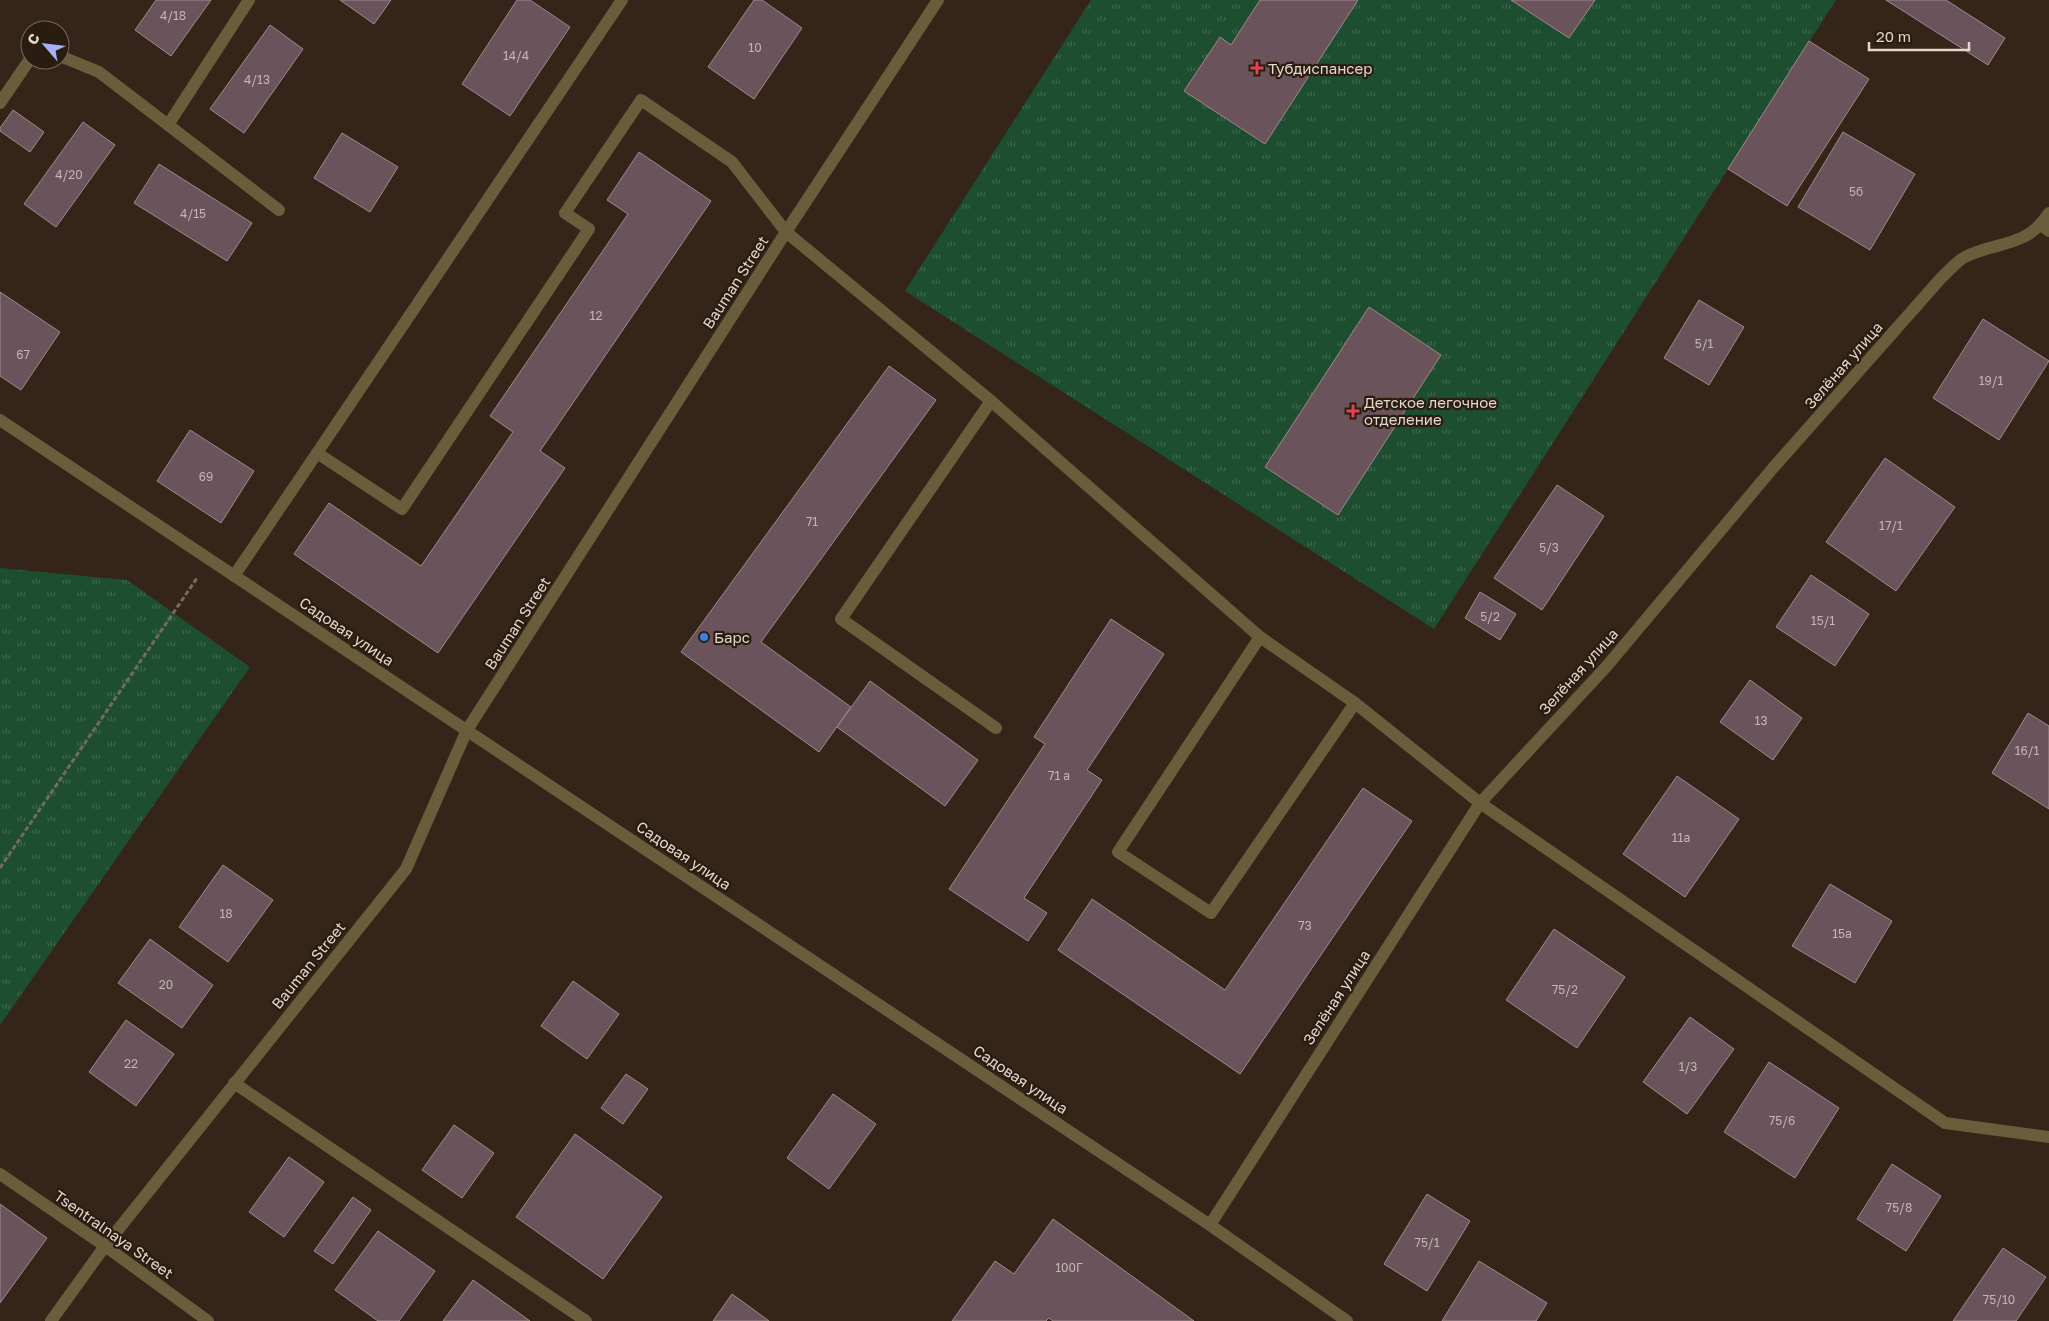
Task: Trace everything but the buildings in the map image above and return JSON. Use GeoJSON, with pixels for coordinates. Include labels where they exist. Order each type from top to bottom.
{"type":"FeatureCollection","features":[{"type":"Feature","properties":{"kind":"street"},"geometry":{"type":"LineString","coordinates":[[168,125],[249,0]]}},
{"type":"Feature","properties":{"kind":"street"},"geometry":{"type":"LineString","coordinates":[[234,576],[622,0]]}},
{"type":"Feature","properties":{"kind":"street","name":"Bauman Street"},"geometry":{"type":"LineString","coordinates":[[51,1321],[105,1246],[406,869],[467,730],[786,232],[938,0]]}},
{"type":"Feature","properties":{"kind":"street"},"geometry":{"type":"LineString","coordinates":[[70,60],[99,72],[279,210]]}},
{"type":"Feature","properties":{"kind":"street"},"geometry":{"type":"LineString","coordinates":[[0,103],[22,70]]}},
{"type":"Feature","properties":{"kind":"street"},"geometry":{"type":"LineString","coordinates":[[317,452],[402,509],[589,229],[565,213],[641,100],[732,162],[786,232],[991,401],[1260,637],[1355,703],[1480,803],[1945,1123],[2049,1137]]}},
{"type":"Feature","properties":{"kind":"street","name":"Зелёная улица"},"geometry":{"type":"LineString","coordinates":[[1210,1225],[1480,803],[1606,667],[1773,468],[1942,277],[1965,258],[2017,241],[2045,228],[2049,213]]}},
{"type":"Feature","properties":{"kind":"street"},"geometry":{"type":"LineString","coordinates":[[991,401],[841,619],[996,728]]}},
{"type":"Feature","properties":{"kind":"street","name":"Садовая улица"},"geometry":{"type":"LineString","coordinates":[[0,420],[1210,1225],[1347,1321]]}},
{"type":"Feature","properties":{"kind":"street"},"geometry":{"type":"LineString","coordinates":[[1260,637],[1118,852],[1211,914],[1355,703]]}},
{"type":"Feature","properties":{"kind":"street"},"geometry":{"type":"LineString","coordinates":[[234,1083],[586,1321]]}},
{"type":"Feature","properties":{"kind":"street","name":"Tsentralnaya Street"},"geometry":{"type":"LineString","coordinates":[[0,1174],[105,1246],[208,1321]]}},
{"type":"Feature","properties":{"kind":"path"},"geometry":{"type":"LineString","coordinates":[[0,868],[210,559]]}},
{"type":"Feature","properties":{"kind":"green space"},"geometry":{"type":"Polygon","coordinates":[[[1091,0],[1836,0],[1434,629],[905,291],[1091,0]]]}},
{"type":"Feature","properties":{"kind":"green space"},"geometry":{"type":"Polygon","coordinates":[[[0,568],[127,580],[250,667],[0,1025],[0,568]]]}},
{"type":"Feature","properties":{"kind":"place","name":"Тубдиспансер"},"geometry":{"type":"Point","coordinates":[1257,68]}},
{"type":"Feature","properties":{"kind":"place","name":"Детское легочное отделение"},"geometry":{"type":"Point","coordinates":[1353,411]}},
{"type":"Feature","properties":{"kind":"place","name":"Барс"},"geometry":{"type":"Point","coordinates":[704,637]}}]}
